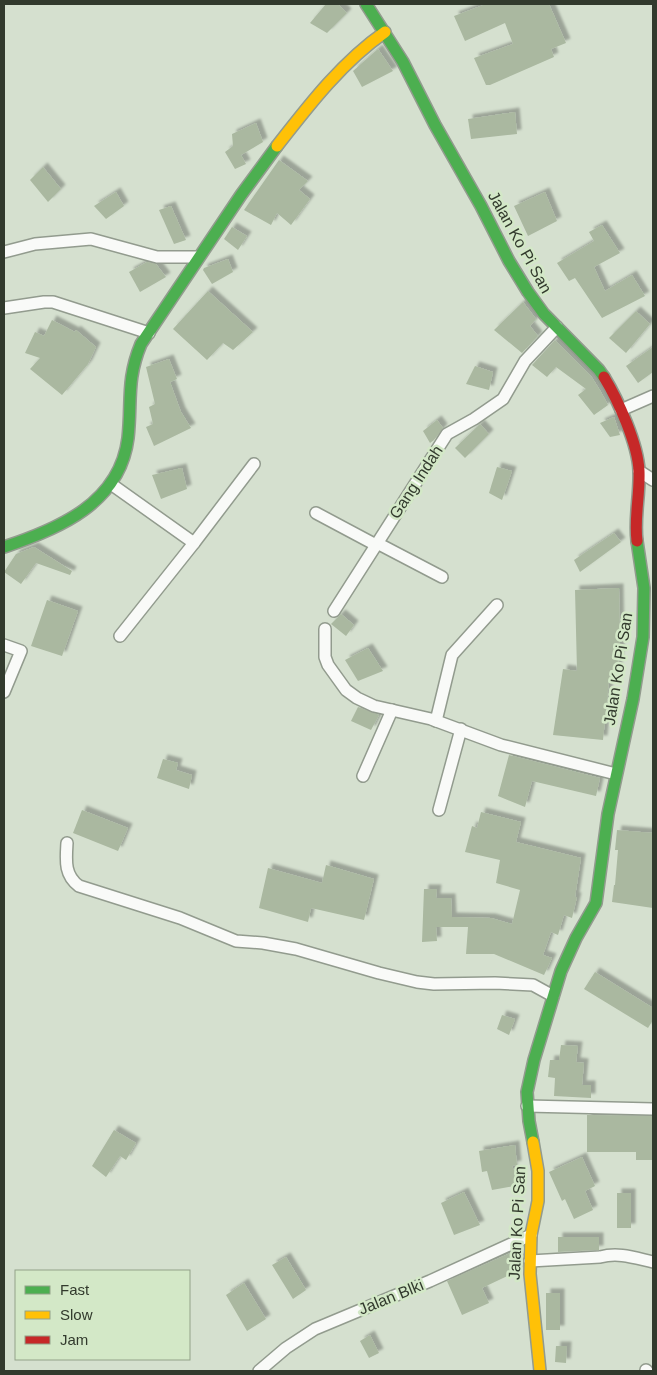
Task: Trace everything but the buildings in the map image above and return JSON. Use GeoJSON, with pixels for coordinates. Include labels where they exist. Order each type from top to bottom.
{"type":"FeatureCollection","features":[{"type":"Feature","properties":{"kind":"street","name":"Jalan Ko Pi San"},"geometry":{"type":"LineString","coordinates":[[366,4],[403,62],[435,125],[481,206],[508,261],[535,303],[599,370],[610,387],[621,410],[635,449],[640,471],[635,526],[644,588],[642,636],[633,699],[616,774],[603,846],[596,903],[576,938],[561,971],[530,1077],[527,1106],[538,1171],[537,1210],[531,1235],[530,1283],[540,1371]]}},
{"type":"Feature","properties":{"kind":"street"},"geometry":{"type":"LineString","coordinates":[[4,546],[34,537],[71,520],[93,504],[111,484],[120,471],[126,454],[128,403],[134,360],[149,333],[185,280],[198,257],[267,157],[346,64],[385,32]]}},
{"type":"Feature","properties":{"kind":"street"},"geometry":{"type":"LineString","coordinates":[[4,252],[35,244],[91,239],[157,257],[198,257]]}},
{"type":"Feature","properties":{"kind":"street"},"geometry":{"type":"LineString","coordinates":[[4,308],[53,302],[149,333]]}},
{"type":"Feature","properties":{"kind":"street","name":"Gang Indah"},"geometry":{"type":"LineString","coordinates":[[334,611],[447,434],[474,419],[503,399],[525,361],[557,327]]}},
{"type":"Feature","properties":{"kind":"street"},"geometry":{"type":"LineString","coordinates":[[621,410],[653,396]]}},
{"type":"Feature","properties":{"kind":"street"},"geometry":{"type":"LineString","coordinates":[[120,636],[254,464]]}},
{"type":"Feature","properties":{"kind":"street"},"geometry":{"type":"LineString","coordinates":[[640,471],[653,480]]}},
{"type":"Feature","properties":{"kind":"street"},"geometry":{"type":"LineString","coordinates":[[111,484],[194,543]]}},
{"type":"Feature","properties":{"kind":"street"},"geometry":{"type":"LineString","coordinates":[[316,513],[442,577]]}},
{"type":"Feature","properties":{"kind":"street"},"geometry":{"type":"LineString","coordinates":[[436,721],[452,655],[497,605]]}},
{"type":"Feature","properties":{"kind":"street"},"geometry":{"type":"LineString","coordinates":[[325,629],[328,664],[346,690],[362,701],[374,706],[436,721],[501,745],[616,774]]}},
{"type":"Feature","properties":{"kind":"street"},"geometry":{"type":"LineString","coordinates":[[4,645],[21,651],[4,691]]}},
{"type":"Feature","properties":{"kind":"street"},"geometry":{"type":"LineString","coordinates":[[363,776],[392,710]]}},
{"type":"Feature","properties":{"kind":"street"},"geometry":{"type":"LineString","coordinates":[[439,810],[461,729]]}},
{"type":"Feature","properties":{"kind":"street"},"geometry":{"type":"LineString","coordinates":[[67,843],[67,868],[70,877],[79,886],[180,918],[236,941],[264,943],[296,949],[416,982],[434,984],[495,982],[533,985],[553,996]]}},
{"type":"Feature","properties":{"kind":"street"},"geometry":{"type":"LineString","coordinates":[[527,1106],[637,1107],[653,1109]]}},
{"type":"Feature","properties":{"kind":"street","name":"Jalan Blki"},"geometry":{"type":"LineString","coordinates":[[259,1371],[286,1348],[315,1329],[430,1281],[531,1235]]}},
{"type":"Feature","properties":{"kind":"street"},"geometry":{"type":"LineString","coordinates":[[530,1261],[623,1254],[653,1262]]}},
{"type":"Feature","properties":{"kind":"traffic: fast"},"geometry":{"type":"LineString","coordinates":[[366,4],[403,62],[435,125],[481,206],[509,261],[528,292],[544,314],[604,377]]}},
{"type":"Feature","properties":{"kind":"traffic: fast"},"geometry":{"type":"LineString","coordinates":[[4,547],[45,532],[65,522],[84,510],[100,496],[113,480],[123,461],[128,438],[131,380],[141,344],[241,195],[277,146]]}},
{"type":"Feature","properties":{"kind":"traffic: fast"},"geometry":{"type":"LineString","coordinates":[[533,1142],[527,1092],[534,1060],[561,971],[576,938],[596,903],[608,814],[633,699],[643,637],[644,588],[637,541]]}},
{"type":"Feature","properties":{"kind":"traffic: slow"},"geometry":{"type":"LineString","coordinates":[[277,146],[340,70],[385,32]]}},
{"type":"Feature","properties":{"kind":"traffic: slow"},"geometry":{"type":"LineString","coordinates":[[533,1142],[538,1171],[538,1201],[531,1235],[530,1274],[540,1371]]}},
{"type":"Feature","properties":{"kind":"traffic: jam"},"geometry":{"type":"LineString","coordinates":[[604,377],[626,422],[638,460],[637,541]]}}]}
